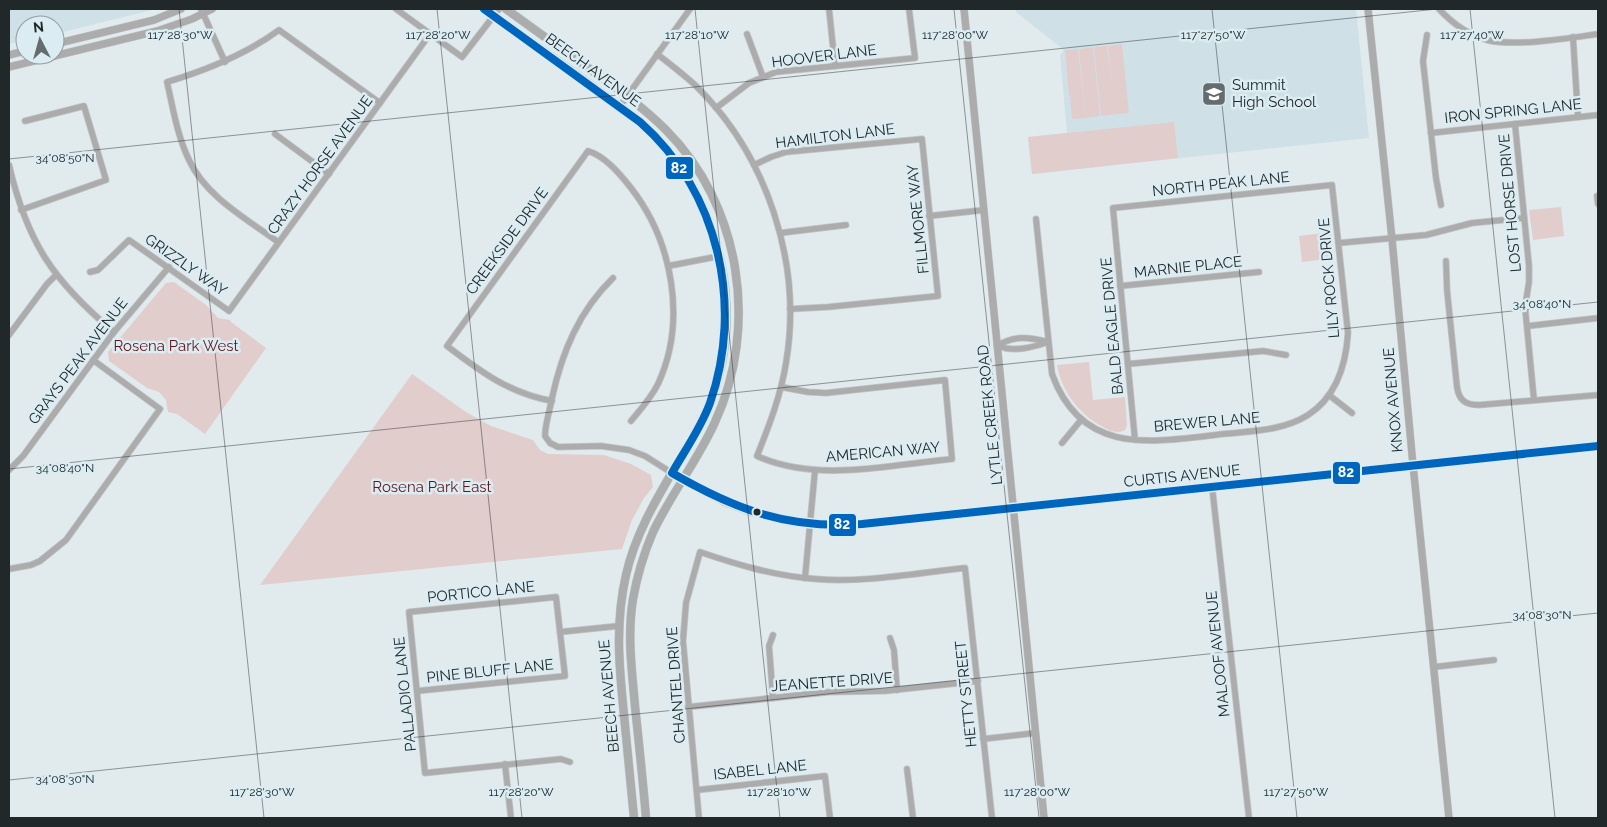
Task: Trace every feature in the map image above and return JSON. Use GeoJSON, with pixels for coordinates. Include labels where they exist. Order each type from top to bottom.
{"type":"FeatureCollection","features":[{"type":"Feature","properties":{"kind":"main road","name":"BEECH AVENUE"},"geometry":{"type":"LineString","coordinates":[[484,9],[620,106],[653,134],[690,181],[714,233],[720,256],[726,304],[726,334],[719,374],[704,417],[646,519],[635,544],[626,573],[618,626],[618,658],[634,818]]}},
{"type":"Feature","properties":{"kind":"main road","name":"BEECH AVENUE"},"geometry":{"type":"LineString","coordinates":[[506,9],[627,96],[669,132],[701,175],[715,201],[726,230],[736,272],[739,322],[731,376],[716,421],[649,543],[640,569],[633,600],[630,625],[630,659],[646,818]]}},
{"type":"Feature","properties":{"kind":"street"},"geometry":{"type":"LineString","coordinates":[[65,42],[154,20],[181,9]]}},
{"type":"Feature","properties":{"kind":"street"},"geometry":{"type":"LineString","coordinates":[[9,67],[157,31],[202,11],[212,9]]}},
{"type":"Feature","properties":{"kind":"street"},"geometry":{"type":"LineString","coordinates":[[396,9],[462,57],[499,9]]}},
{"type":"Feature","properties":{"kind":"street"},"geometry":{"type":"LineString","coordinates":[[620,106],[690,9]]}},
{"type":"Feature","properties":{"kind":"street"},"geometry":{"type":"LineString","coordinates":[[829,9],[834,66]]}},
{"type":"Feature","properties":{"kind":"street","name":"HOOVER LANE"},"geometry":{"type":"LineString","coordinates":[[716,108],[737,92],[762,77],[776,72],[914,58],[909,9]]}},
{"type":"Feature","properties":{"kind":"street","name":"LYTLE CREEK ROAD"},"geometry":{"type":"LineString","coordinates":[[964,9],[1034,733],[1044,818]]}},
{"type":"Feature","properties":{"kind":"street","name":"KNOX AVENUE"},"geometry":{"type":"LineString","coordinates":[[1368,9],[1449,818]]}},
{"type":"Feature","properties":{"kind":"street"},"geometry":{"type":"LineString","coordinates":[[1440,9],[1463,30],[1488,40],[1517,42],[1598,34]]}},
{"type":"Feature","properties":{"kind":"street"},"geometry":{"type":"LineString","coordinates":[[202,11],[225,62]]}},
{"type":"Feature","properties":{"kind":"street"},"geometry":{"type":"LineString","coordinates":[[278,242],[223,201],[210,189],[196,171],[180,136],[167,82],[225,62],[263,42],[279,30],[380,103]]}},
{"type":"Feature","properties":{"kind":"street","name":"CRAZY HORSE AVENUE"},"geometry":{"type":"LineString","coordinates":[[229,311],[430,34]]}},
{"type":"Feature","properties":{"kind":"street"},"geometry":{"type":"LineString","coordinates":[[747,34],[762,77]]}},
{"type":"Feature","properties":{"kind":"street"},"geometry":{"type":"LineString","coordinates":[[1427,35],[1423,61],[1436,178],[1441,205]]}},
{"type":"Feature","properties":{"kind":"street"},"geometry":{"type":"LineString","coordinates":[[1573,37],[1578,117]]}},
{"type":"Feature","properties":{"kind":"street"},"geometry":{"type":"LineString","coordinates":[[657,54],[683,74],[716,108],[743,146],[769,197],[780,233],[788,277],[790,309],[789,343],[781,386]]}},
{"type":"Feature","properties":{"kind":"street"},"geometry":{"type":"LineString","coordinates":[[21,210],[106,180],[84,106],[26,121]]}},
{"type":"Feature","properties":{"kind":"street","name":"IRON SPRING LANE"},"geometry":{"type":"LineString","coordinates":[[1431,133],[1598,115]]}},
{"type":"Feature","properties":{"kind":"street","name":"LOST HORSE DRIVE"},"geometry":{"type":"LineString","coordinates":[[1515,124],[1529,274],[1525,307],[1534,400]]}},
{"type":"Feature","properties":{"kind":"street"},"geometry":{"type":"LineString","coordinates":[[274,134],[329,174]]}},
{"type":"Feature","properties":{"kind":"street","name":"HAMILTON LANE"},"geometry":{"type":"LineString","coordinates":[[754,165],[771,156],[786,152],[922,139]]}},
{"type":"Feature","properties":{"kind":"street","name":"FILLMORE WAY"},"geometry":{"type":"LineString","coordinates":[[790,309],[938,296],[922,139]]}},
{"type":"Feature","properties":{"kind":"street","name":"CREEKSIDE DRIVE"},"geometry":{"type":"LineString","coordinates":[[552,401],[519,392],[501,384],[447,346],[588,151],[598,155],[613,168],[634,192],[656,230],[668,266]]}},
{"type":"Feature","properties":{"kind":"street"},"geometry":{"type":"LineString","coordinates":[[9,165],[21,210],[33,238],[56,275],[87,309],[114,332]]}},
{"type":"Feature","properties":{"kind":"street","name":"NORTH PEAK LANE"},"geometry":{"type":"LineString","coordinates":[[1113,208],[1332,185]]}},
{"type":"Feature","properties":{"kind":"street","name":"LILY ROCK DRIVE"},"geometry":{"type":"LineString","coordinates":[[1329,395],[1341,373],[1347,351],[1348,333],[1332,185]]}},
{"type":"Feature","properties":{"kind":"street"},"geometry":{"type":"LineString","coordinates":[[1597,196],[1598,204]]}},
{"type":"Feature","properties":{"kind":"street","name":"BALD EAGLE DRIVE"},"geometry":{"type":"LineString","coordinates":[[1113,208],[1135,440]]}},
{"type":"Feature","properties":{"kind":"street"},"geometry":{"type":"LineString","coordinates":[[930,216],[984,210]]}},
{"type":"Feature","properties":{"kind":"street"},"geometry":{"type":"LineString","coordinates":[[1339,243],[1426,235],[1472,223],[1524,218]]}},
{"type":"Feature","properties":{"kind":"street"},"geometry":{"type":"LineString","coordinates":[[1036,219],[1052,374],[1058,389],[1081,420],[1062,443]]}},
{"type":"Feature","properties":{"kind":"street"},"geometry":{"type":"LineString","coordinates":[[780,233],[846,225]]}},
{"type":"Feature","properties":{"kind":"street","name":"GRIZZLY WAY"},"geometry":{"type":"LineString","coordinates":[[90,272],[98,270],[129,240],[229,311]]}},
{"type":"Feature","properties":{"kind":"street"},"geometry":{"type":"LineString","coordinates":[[631,421],[657,385],[666,360],[673,312],[673,298],[668,266],[720,256]]}},
{"type":"Feature","properties":{"kind":"street"},"geometry":{"type":"LineString","coordinates":[[1446,261],[1447,290],[1457,387],[1463,401],[1468,404],[1479,404],[1598,395]]}},
{"type":"Feature","properties":{"kind":"street","name":"GRAYS PEAK AVENUE"},"geometry":{"type":"LineString","coordinates":[[9,470],[23,456],[114,332],[169,267]]}},
{"type":"Feature","properties":{"kind":"street","name":"MARNIE PLACE"},"geometry":{"type":"LineString","coordinates":[[1120,286],[1259,272]]}},
{"type":"Feature","properties":{"kind":"street"},"geometry":{"type":"LineString","coordinates":[[9,335],[47,284],[56,275]]}},
{"type":"Feature","properties":{"kind":"street"},"geometry":{"type":"LineString","coordinates":[[552,401],[560,365],[572,335],[590,304],[613,278]]}},
{"type":"Feature","properties":{"kind":"street"},"geometry":{"type":"LineString","coordinates":[[1528,326],[1598,318]]}},
{"type":"Feature","properties":{"kind":"street"},"geometry":{"type":"LineString","coordinates":[[997,346],[1007,340],[1031,338],[1048,342]]}},
{"type":"Feature","properties":{"kind":"street"},"geometry":{"type":"LineString","coordinates":[[997,346],[1008,350],[1032,347],[1048,342]]}},
{"type":"Feature","properties":{"kind":"street"},"geometry":{"type":"LineString","coordinates":[[1128,364],[1263,351],[1286,355]]}},
{"type":"Feature","properties":{"kind":"street"},"geometry":{"type":"LineString","coordinates":[[9,569],[40,561],[66,540],[160,409],[93,360]]}},
{"type":"Feature","properties":{"kind":"street","name":"AMERICAN WAY"},"geometry":{"type":"LineString","coordinates":[[945,380],[952,458],[851,470],[815,470],[790,466],[757,456],[770,424],[781,386],[821,393],[945,380]]}},
{"type":"Feature","properties":{"kind":"street"},"geometry":{"type":"LineString","coordinates":[[1329,395],[1352,413]]}},
{"type":"Feature","properties":{"kind":"street","name":"BREWER LANE"},"geometry":{"type":"LineString","coordinates":[[1081,420],[1097,430],[1114,437],[1160,441],[1270,429],[1294,422],[1309,414],[1329,395]]}},
{"type":"Feature","properties":{"kind":"street","name":"CURTIS AVENUE"},"geometry":{"type":"LineString","coordinates":[[552,401],[545,434],[548,441],[553,445],[558,447],[601,446],[624,449],[644,456],[724,502],[743,510],[776,519],[810,525],[851,525],[1013,509],[1212,486],[1598,446]]}},
{"type":"Feature","properties":{"kind":"street"},"geometry":{"type":"LineString","coordinates":[[805,578],[815,470]]}},
{"type":"Feature","properties":{"kind":"street","name":"MALOOF AVENUE"},"geometry":{"type":"LineString","coordinates":[[1212,486],[1248,818]]}},
{"type":"Feature","properties":{"kind":"street","name":"CHANTEL DRIVE"},"geometry":{"type":"LineString","coordinates":[[699,818],[683,656],[683,622],[691,580],[700,552],[753,570],[805,578]]}},
{"type":"Feature","properties":{"kind":"street","name":"HETTY STREET"},"geometry":{"type":"LineString","coordinates":[[805,578],[829,580],[857,579],[965,568],[992,818]]}},
{"type":"Feature","properties":{"kind":"street","name":"PORTICO LANE"},"geometry":{"type":"LineString","coordinates":[[409,612],[556,597],[560,632]]}},
{"type":"Feature","properties":{"kind":"street","name":"PALLADIO LANE"},"geometry":{"type":"LineString","coordinates":[[409,612],[426,773],[505,764]]}},
{"type":"Feature","properties":{"kind":"street"},"geometry":{"type":"LineString","coordinates":[[560,632],[618,626]]}},
{"type":"Feature","properties":{"kind":"street","name":"PINE BLUFF LANE"},"geometry":{"type":"LineString","coordinates":[[417,691],[565,676],[560,632]]}},
{"type":"Feature","properties":{"kind":"street"},"geometry":{"type":"LineString","coordinates":[[773,635],[769,646],[773,698]]}},
{"type":"Feature","properties":{"kind":"street"},"geometry":{"type":"LineString","coordinates":[[890,638],[894,650],[897,690]]}},
{"type":"Feature","properties":{"kind":"street"},"geometry":{"type":"LineString","coordinates":[[1434,667],[1494,660]]}},
{"type":"Feature","properties":{"kind":"street","name":"JEANETTE DRIVE"},"geometry":{"type":"LineString","coordinates":[[688,707],[836,691],[897,690],[978,681]]}},
{"type":"Feature","properties":{"kind":"street"},"geometry":{"type":"LineString","coordinates":[[983,739],[1034,733]]}},
{"type":"Feature","properties":{"kind":"street"},"geometry":{"type":"LineString","coordinates":[[511,818],[505,764],[561,759],[570,762]]}},
{"type":"Feature","properties":{"kind":"street"},"geometry":{"type":"LineString","coordinates":[[907,769],[913,818]]}},
{"type":"Feature","properties":{"kind":"street","name":"ISABEL LANE"},"geometry":{"type":"LineString","coordinates":[[696,790],[825,776],[830,818]]}},
{"type":"Feature","properties":{"kind":"shaded area"},"geometry":{"type":"Polygon","coordinates":[[[9,9],[156,9],[65,32],[65,15],[15,15],[15,42],[9,44],[9,9]]]}},
{"type":"Feature","properties":{"kind":"shaded area","name":"Summit High School"},"geometry":{"type":"Polygon","coordinates":[[[1016,9],[1356,9],[1369,138],[1032,174],[1028,137],[1067,133],[1060,55],[1064,50],[1016,12],[1016,9]]]}},
{"type":"Feature","properties":{"kind":"green space"},"geometry":{"type":"Polygon","coordinates":[[[1122,44],[1129,113],[1101,116],[1094,47],[1107,46],[1113,92],[1108,46],[1122,44]]]}},
{"type":"Feature","properties":{"kind":"green space"},"geometry":{"type":"Polygon","coordinates":[[[1093,47],[1100,116],[1086,118],[1079,49],[1093,47]]]}},
{"type":"Feature","properties":{"kind":"green space"},"geometry":{"type":"Polygon","coordinates":[[[1078,49],[1086,118],[1072,119],[1070,97],[1073,96],[1069,96],[1065,50],[1078,49]]]}},
{"type":"Feature","properties":{"kind":"green space"},"geometry":{"type":"Polygon","coordinates":[[[1174,122],[1178,158],[1032,174],[1028,137],[1174,122]]]}},
{"type":"Feature","properties":{"kind":"green space"},"geometry":{"type":"Polygon","coordinates":[[[1561,207],[1564,236],[1533,240],[1529,210],[1561,207]]]}},
{"type":"Feature","properties":{"kind":"green space"},"geometry":{"type":"Polygon","coordinates":[[[1331,232],[1334,258],[1302,262],[1299,236],[1331,232]]]}},
{"type":"Feature","properties":{"kind":"green space","name":"Rosena Park West"},"geometry":{"type":"Polygon","coordinates":[[[174,282],[206,305],[218,318],[230,320],[266,348],[205,434],[177,414],[168,412],[166,400],[159,392],[147,388],[109,361],[108,352],[166,283],[174,282]]]}},
{"type":"Feature","properties":{"kind":"green space"},"geometry":{"type":"Polygon","coordinates":[[[1089,362],[1093,400],[1125,397],[1127,425],[1125,430],[1120,432],[1111,431],[1094,422],[1079,409],[1067,393],[1057,365],[1089,362]]]}},
{"type":"Feature","properties":{"kind":"green space","name":"Rosena Park East"},"geometry":{"type":"Polygon","coordinates":[[[412,374],[466,412],[491,426],[533,440],[540,450],[548,454],[604,455],[631,464],[651,475],[653,487],[644,498],[632,520],[622,549],[260,585],[412,374]]]}},
{"type":"Feature","properties":{"kind":"transit line","name":"82"},"geometry":{"type":"LineString","coordinates":[[484,9],[640,122],[667,150],[689,182],[706,216],[717,252],[724,289],[725,328],[720,366],[710,403],[672,473],[740,507],[786,520],[835,525],[862,524],[1598,446]]}},
{"type":"Feature","properties":{"kind":"place","name":"Summit High School"},"geometry":{"type":"Point","coordinates":[1214,94]}}]}
